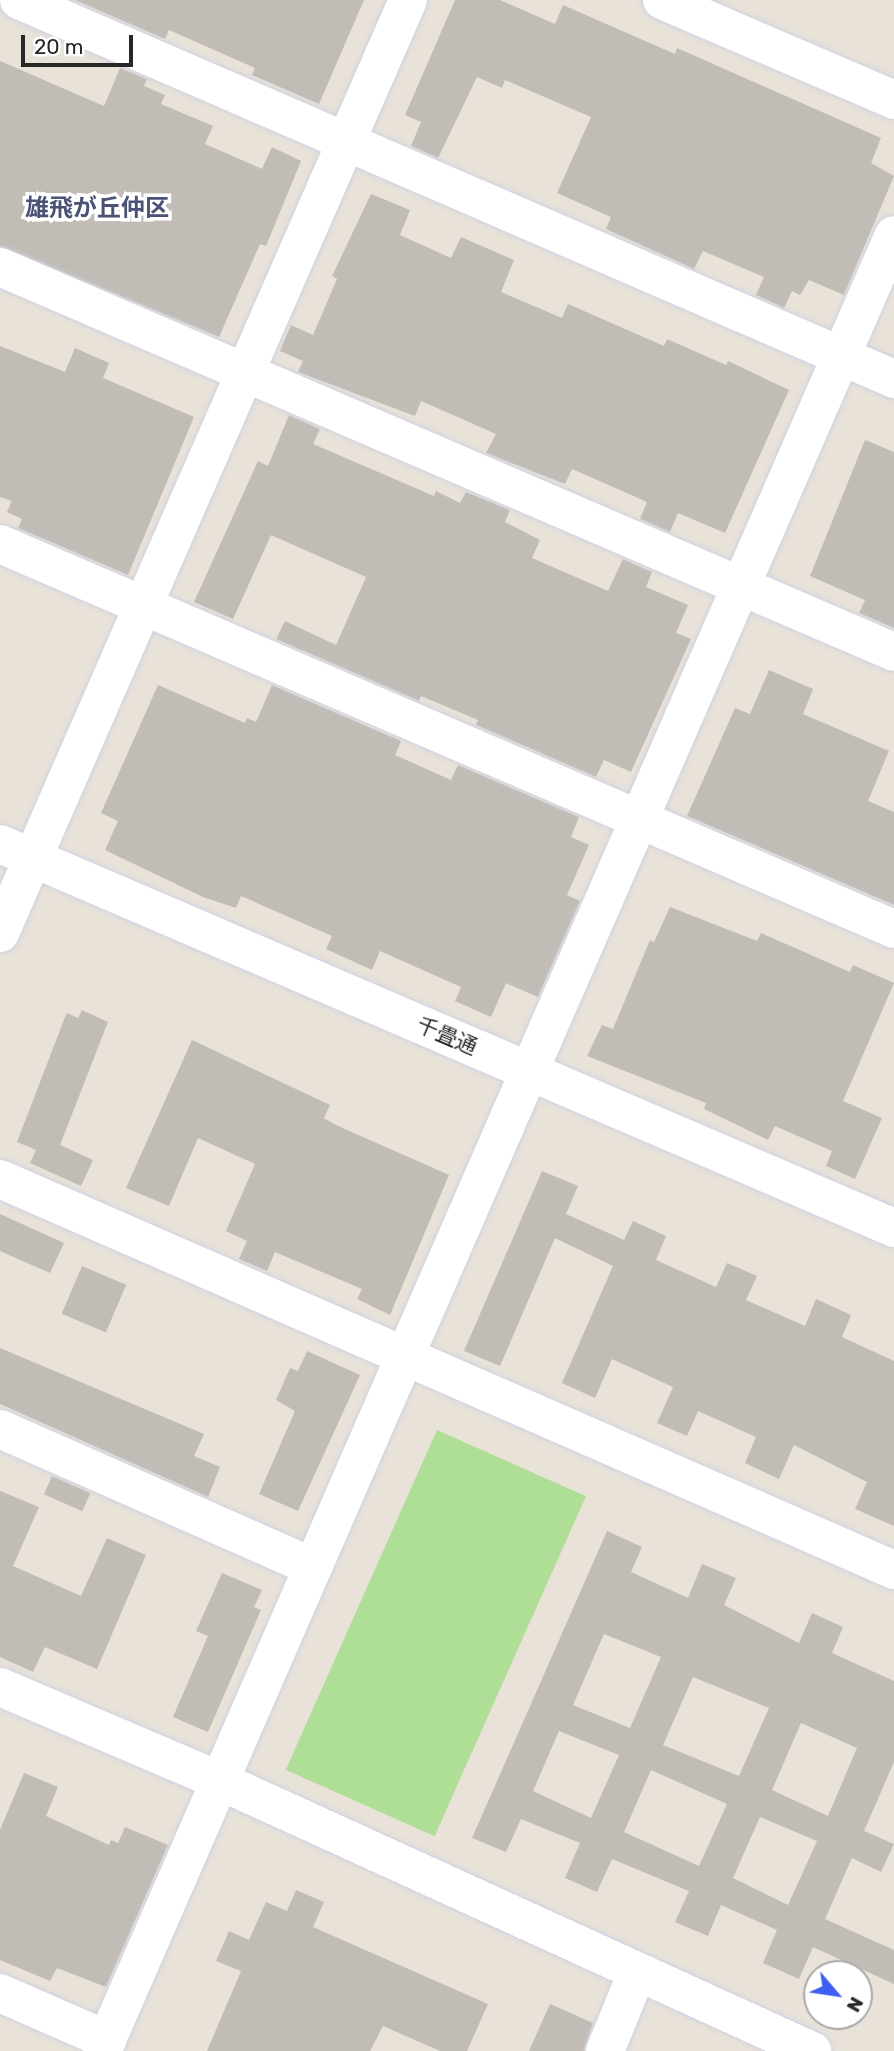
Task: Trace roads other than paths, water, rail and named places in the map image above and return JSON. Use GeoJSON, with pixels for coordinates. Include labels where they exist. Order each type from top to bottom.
{"type":"FeatureCollection","features":[{"type":"Feature","properties":{"kind":"street"},"geometry":{"type":"LineString","coordinates":[[19,0],[894,379]]}},
{"type":"Feature","properties":{"kind":"street"},"geometry":{"type":"LineString","coordinates":[[0,933],[16,851],[143,606],[408,0]]}},
{"type":"Feature","properties":{"kind":"street"},"geometry":{"type":"LineString","coordinates":[[662,0],[894,100]]}},
{"type":"Feature","properties":{"kind":"street"},"geometry":{"type":"LineString","coordinates":[[0,1993],[105,2045],[894,236]]}},
{"type":"Feature","properties":{"kind":"street"},"geometry":{"type":"LineString","coordinates":[[0,267],[894,652]]}},
{"type":"Feature","properties":{"kind":"street"},"geometry":{"type":"LineString","coordinates":[[0,544],[894,929]]}},
{"type":"Feature","properties":{"kind":"street","name":"千畳通"},"geometry":{"type":"LineString","coordinates":[[16,851],[894,1228]]}},
{"type":"Feature","properties":{"kind":"street"},"geometry":{"type":"LineString","coordinates":[[0,1179],[894,1570]]}},
{"type":"Feature","properties":{"kind":"street"},"geometry":{"type":"LineString","coordinates":[[0,1429],[313,1567]]}},
{"type":"Feature","properties":{"kind":"street"},"geometry":{"type":"LineString","coordinates":[[0,1687],[220,1781],[636,1975],[811,2051]]}},
{"type":"Feature","properties":{"kind":"street"},"geometry":{"type":"LineString","coordinates":[[605,2051],[636,1975]]}},
{"type":"Feature","properties":{"kind":"district","name":"雄飛が丘仲区"},"geometry":{"type":"Point","coordinates":[97,209]}}]}
